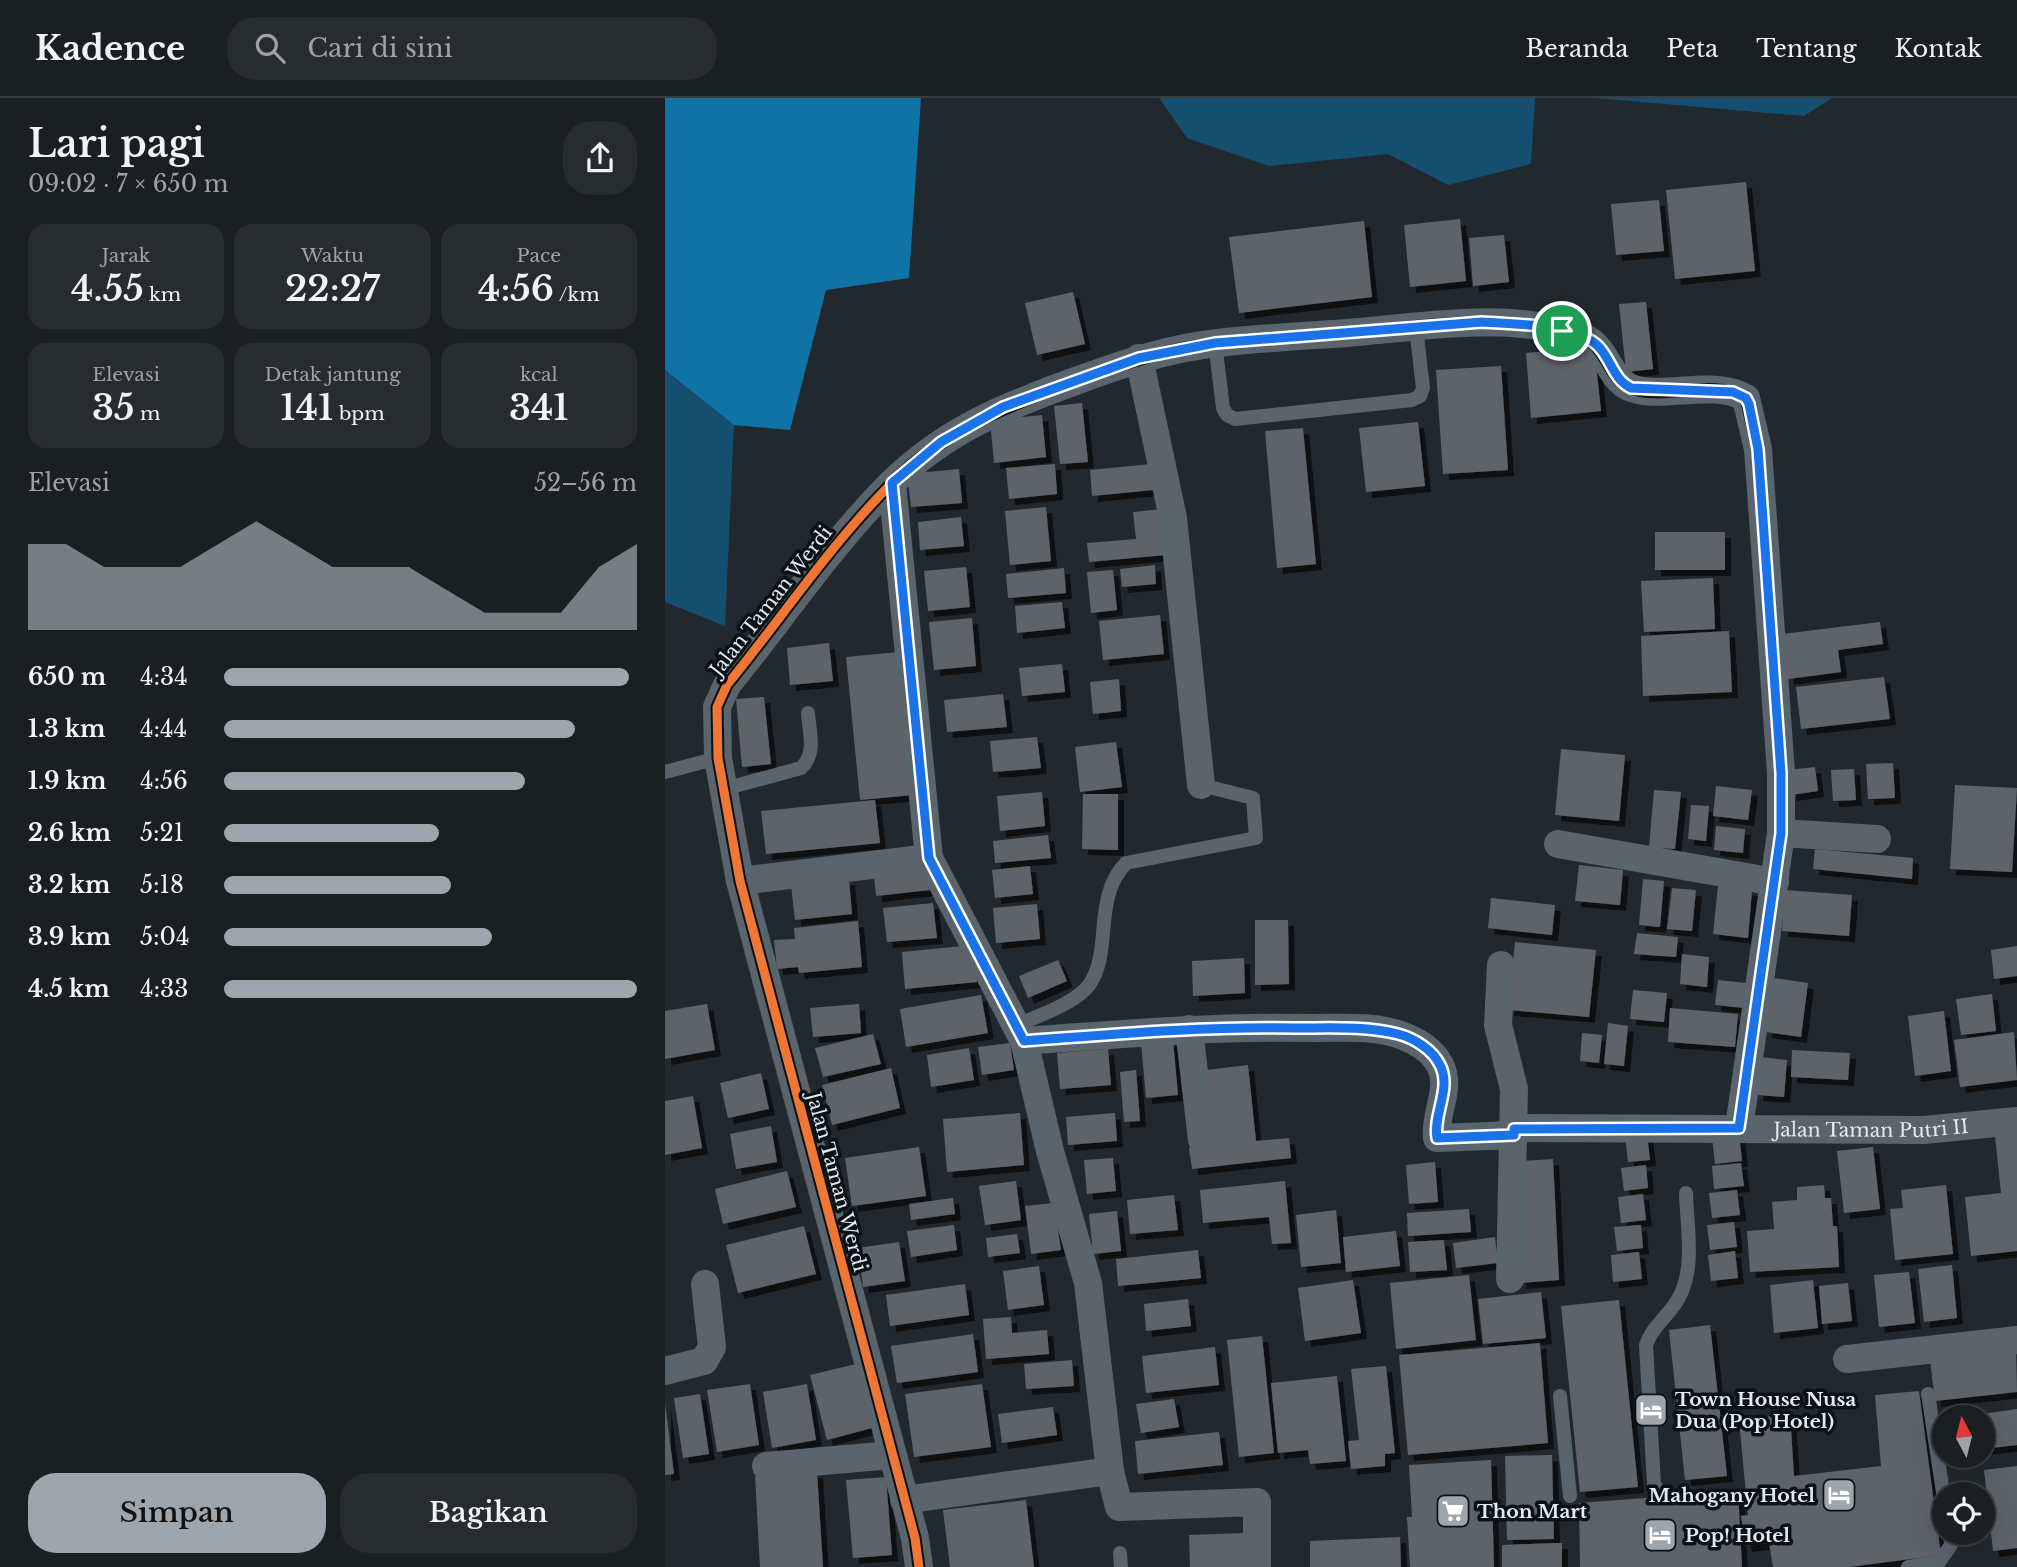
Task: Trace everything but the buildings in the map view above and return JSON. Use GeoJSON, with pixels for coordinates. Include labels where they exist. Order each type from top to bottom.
{"type":"FeatureCollection","features":[{"type":"Feature","properties":{"kind":"street","name":"Jalan Taman Werdi"},"geometry":{"type":"LineString","coordinates":[[919,1567],[904,1500],[740,881],[718,758],[717,706],[724,689],[844,537],[892,483],[941,442],[1003,407],[1139,358],[1215,343],[1482,322],[1535,326],[1584,338],[1596,344],[1619,379],[1631,388],[1717,390],[1746,398],[1758,449],[1781,773],[1781,833]]}},
{"type":"Feature","properties":{"kind":"street"},"geometry":{"type":"LineString","coordinates":[[1139,358],[1173,518],[1201,785]]}},
{"type":"Feature","properties":{"kind":"street"},"geometry":{"type":"LineString","coordinates":[[892,483],[929,858],[1021,1032],[1050,1151],[1088,1283],[1110,1471],[1119,1507],[1257,1502],[1257,1567]]}},
{"type":"Feature","properties":{"kind":"street"},"geometry":{"type":"LineString","coordinates":[[1739,1128],[1781,833],[1877,839]]}},
{"type":"Feature","properties":{"kind":"street"},"geometry":{"type":"LineString","coordinates":[[1558,844],[1775,882]]}},
{"type":"Feature","properties":{"kind":"street"},"geometry":{"type":"LineString","coordinates":[[740,881],[929,858]]}},
{"type":"Feature","properties":{"kind":"street"},"geometry":{"type":"LineString","coordinates":[[1501,965],[1498,1026],[1514,1088],[1510,1279]]}},
{"type":"Feature","properties":{"kind":"street","name":"Jalan Taman Putri II"},"geometry":{"type":"LineString","coordinates":[[1189,1029],[1357,1028],[1401,1035],[1423,1045],[1441,1067],[1444,1093],[1436,1120],[1437,1138],[1514,1132],[1739,1128],[1924,1130],[2017,1121]]}},
{"type":"Feature","properties":{"kind":"street"},"geometry":{"type":"LineString","coordinates":[[1021,1032],[1189,1029],[1202,1139]]}},
{"type":"Feature","properties":{"kind":"street"},"geometry":{"type":"LineString","coordinates":[[665,1371],[704,1361],[712,1347],[705,1284]]}},
{"type":"Feature","properties":{"kind":"street"},"geometry":{"type":"LineString","coordinates":[[1847,1359],[2017,1340]]}},
{"type":"Feature","properties":{"kind":"street"},"geometry":{"type":"LineString","coordinates":[[765,1466],[892,1455]]}},
{"type":"Feature","properties":{"kind":"street"},"geometry":{"type":"LineString","coordinates":[[904,1500],[1110,1471]]}},
{"type":"Feature","properties":{"kind":"lane"},"geometry":{"type":"LineString","coordinates":[[1215,343],[1223,408],[1227,415],[1235,419],[1412,400],[1420,396],[1423,388],[1416,327]]}},
{"type":"Feature","properties":{"kind":"lane"},"geometry":{"type":"LineString","coordinates":[[724,789],[801,768],[808,762],[811,755],[808,713]]}},
{"type":"Feature","properties":{"kind":"lane"},"geometry":{"type":"LineString","coordinates":[[665,772],[718,758]]}},
{"type":"Feature","properties":{"kind":"lane"},"geometry":{"type":"LineString","coordinates":[[1021,1032],[1089,985],[1097,964],[1109,890],[1114,876],[1126,863],[1256,838],[1253,798],[1201,785]]}},
{"type":"Feature","properties":{"kind":"lane"},"geometry":{"type":"LineString","coordinates":[[1661,1495],[1654,1483],[1646,1345],[1650,1334],[1677,1302],[1688,1274],[1686,1194]]}},
{"type":"Feature","properties":{"kind":"lane"},"geometry":{"type":"LineString","coordinates":[[1928,1394],[1941,1482]]}},
{"type":"Feature","properties":{"kind":"lane"},"geometry":{"type":"LineString","coordinates":[[1560,1396],[1570,1496]]}},
{"type":"Feature","properties":{"kind":"lane"},"geometry":{"type":"LineString","coordinates":[[1909,1567],[1939,1562],[1951,1545]]}},
{"type":"Feature","properties":{"kind":"shaded area"},"geometry":{"type":"Polygon","coordinates":[[[665,98],[921,98],[909,278],[826,290],[790,430],[734,425],[665,370],[665,98]]]}},
{"type":"Feature","properties":{"kind":"shaded area"},"geometry":{"type":"Polygon","coordinates":[[[1159,98],[1535,98],[1531,164],[1448,185],[1388,154],[1269,166],[1187,138],[1159,98]]]}},
{"type":"Feature","properties":{"kind":"shaded area"},"geometry":{"type":"Polygon","coordinates":[[[1595,98],[1832,98],[1804,116],[1595,98]]]}},
{"type":"Feature","properties":{"kind":"shaded area"},"geometry":{"type":"Polygon","coordinates":[[[665,370],[734,425],[725,626],[665,602],[665,370]]]}},
{"type":"Feature","properties":{"kind":"cycle path"},"geometry":{"type":"LineString","coordinates":[[919,1567],[915,1538],[740,881],[718,758],[717,707],[727,685],[869,507],[912,465],[956,433],[1004,409],[1098,373],[1183,348],[1466,323],[1525,324],[1582,337],[1597,347],[1622,382],[1642,391],[1718,390],[1746,398],[1758,449],[1781,773],[1781,833],[1739,1128]]}},
{"type":"Feature","properties":{"kind":"place","name":"Town House Nusa Dua (Pop Hotel)"},"geometry":{"type":"Point","coordinates":[1651,1410]}},
{"type":"Feature","properties":{"kind":"place","name":"Mahogany Hotel"},"geometry":{"type":"Point","coordinates":[1839,1495]}},
{"type":"Feature","properties":{"kind":"place","name":"Thon Mart"},"geometry":{"type":"Point","coordinates":[1453,1511]}},
{"type":"Feature","properties":{"kind":"place","name":"Pop! Hotel"},"geometry":{"type":"Point","coordinates":[1660,1535]}},
{"type":"Feature","properties":{"kind":"route"},"geometry":{"type":"LineString","coordinates":[[1482,322],[1562,331],[1596,344],[1619,379],[1631,388],[1733,392],[1746,398],[1749,404],[1758,449],[1781,773],[1781,833],[1739,1128],[1514,1129],[1514,1135],[1437,1138],[1436,1120],[1444,1093],[1443,1075],[1438,1061],[1423,1045],[1401,1035],[1357,1028],[1189,1029],[1024,1041],[1018,1024],[929,858],[892,483],[941,442],[1003,407],[1139,358],[1215,343],[1482,322]]}}]}
